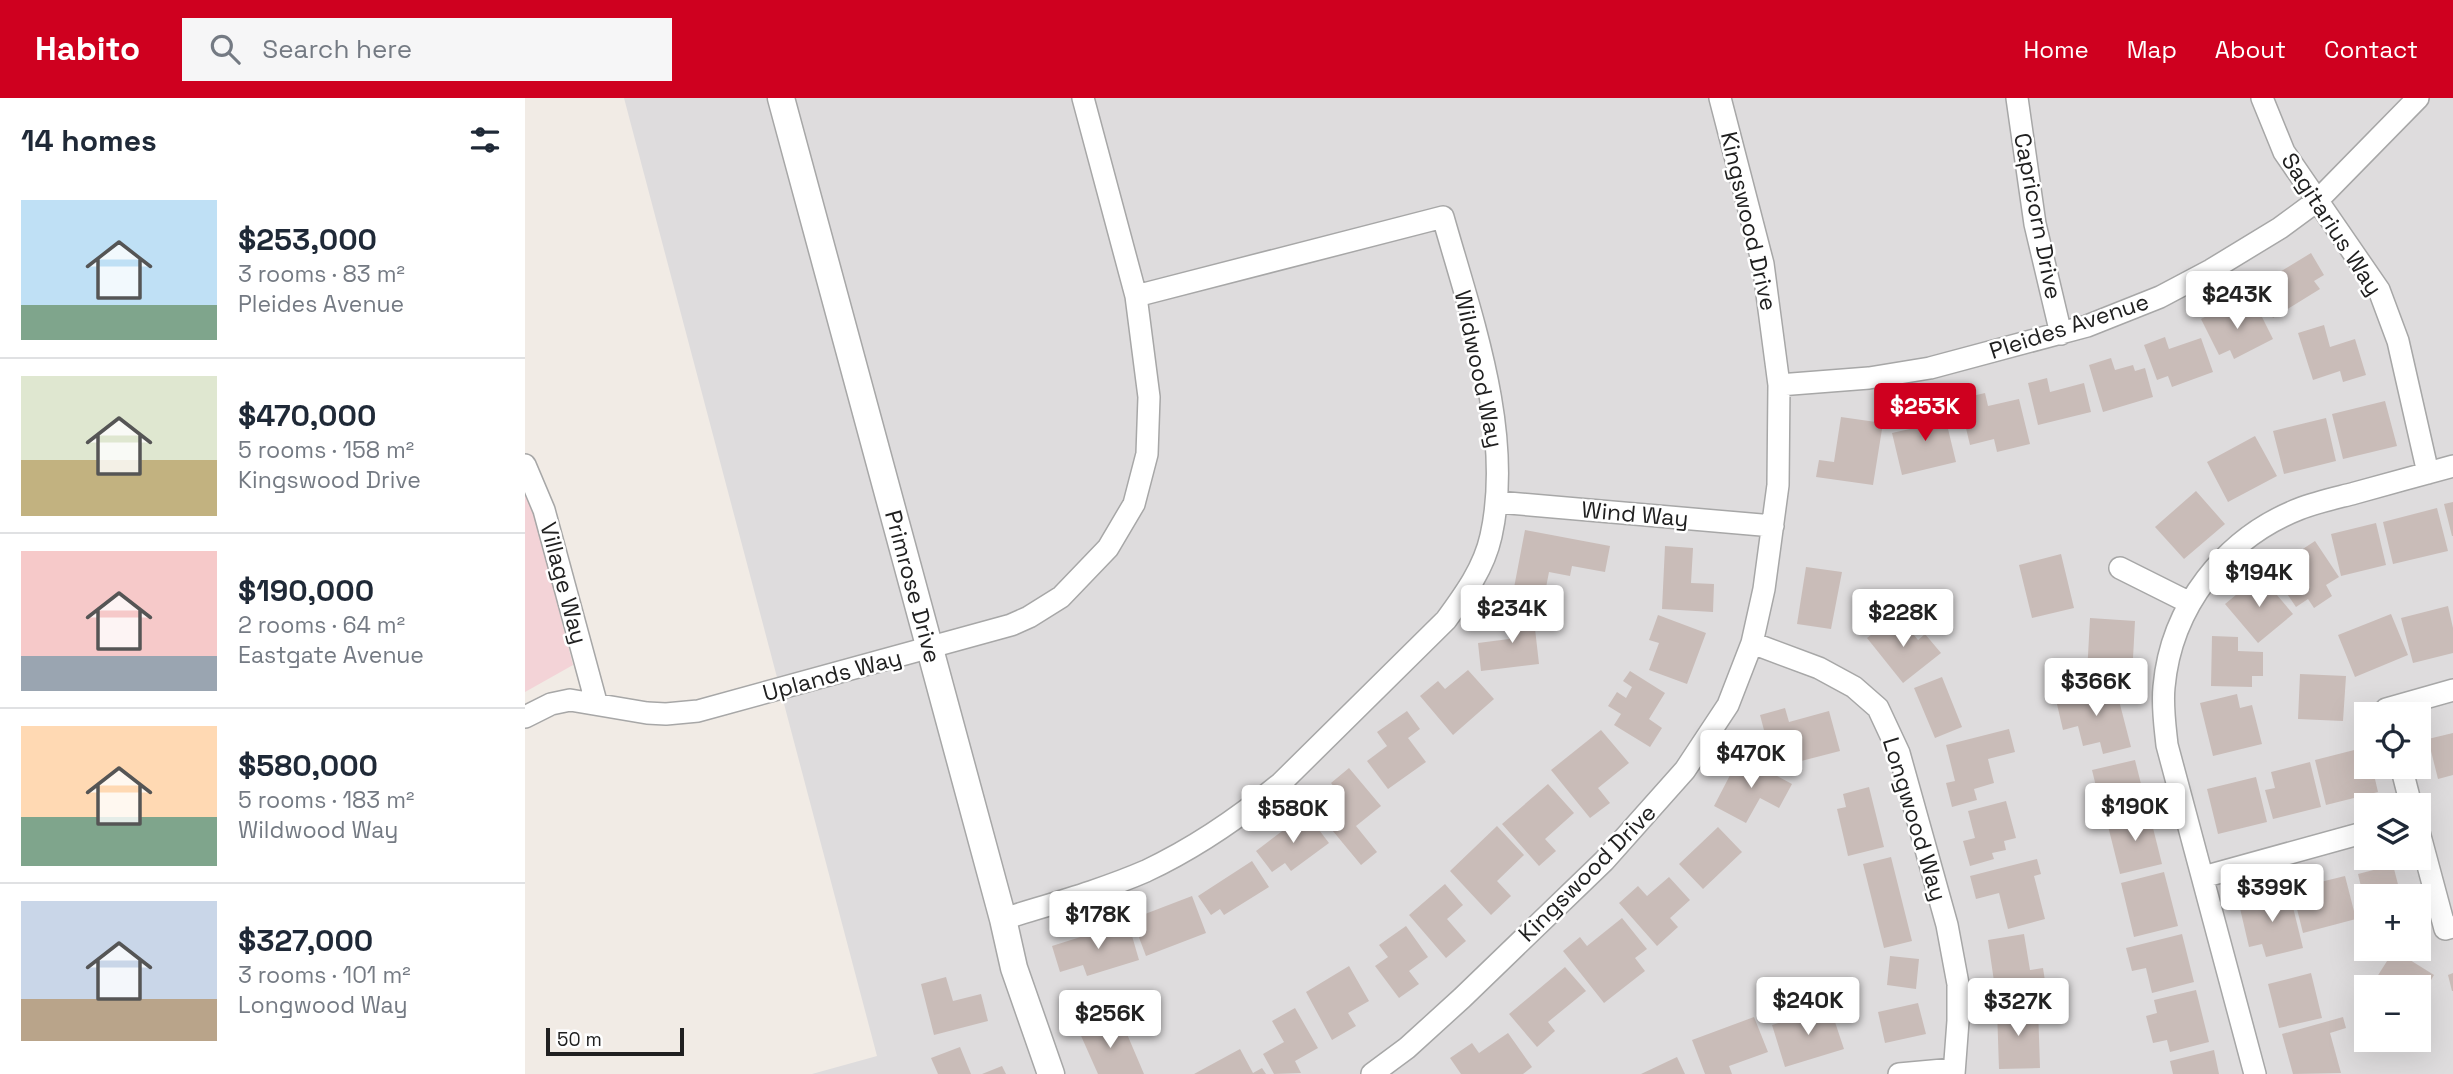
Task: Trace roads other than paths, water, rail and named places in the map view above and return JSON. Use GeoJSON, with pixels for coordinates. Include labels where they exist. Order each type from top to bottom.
{"type":"FeatureCollection","features":[{"type":"Feature","properties":{"kind":"street","name":"Primrose Drive"},"geometry":{"type":"LineString","coordinates":[[781,98],[1014,968],[1051,1074]]}},
{"type":"Feature","properties":{"kind":"street","name":"Uplands Way"},"geometry":{"type":"LineString","coordinates":[[525,717],[561,701],[596,702],[647,713],[689,712],[1011,625],[1061,597],[1088,570],[1122,527],[1134,504],[1147,454],[1149,397],[1136,296],[1083,98]]}},
{"type":"Feature","properties":{"kind":"street","name":"Kingswood Drive"},"geometry":{"type":"LineString","coordinates":[[1372,1074],[1407,1048],[1462,998],[1604,861],[1685,770],[1728,705],[1752,643],[1764,589],[1778,485],[1779,385],[1763,264],[1720,98]]}},
{"type":"Feature","properties":{"kind":"street","name":"Capricorn Drive"},"geometry":{"type":"LineString","coordinates":[[2017,98],[2035,224],[2061,334]]}},
{"type":"Feature","properties":{"kind":"street","name":"Sagitarius Way"},"geometry":{"type":"LineString","coordinates":[[2262,98],[2284,152],[2379,290],[2398,341],[2428,473]]}},
{"type":"Feature","properties":{"kind":"street","name":"Pleides Avenue"},"geometry":{"type":"LineString","coordinates":[[1779,385],[1869,378],[1930,369],[2061,334],[2124,313],[2191,281],[2280,228],[2318,200],[2418,98]]}},
{"type":"Feature","properties":{"kind":"street","name":"Wildwood Way"},"geometry":{"type":"LineString","coordinates":[[1003,919],[1145,871],[1209,837],[1253,806],[1281,783],[1446,620],[1469,589],[1491,538],[1497,502],[1497,457],[1489,394],[1475,331],[1443,217],[1136,296]]}},
{"type":"Feature","properties":{"kind":"street","name":"Village Way"},"geometry":{"type":"LineString","coordinates":[[525,465],[544,510],[596,702]]}},
{"type":"Feature","properties":{"kind":"street"},"geometry":{"type":"LineString","coordinates":[[2255,1074],[2167,745],[2164,686],[2177,629],[2190,603],[2225,556],[2272,521],[2312,504],[2453,466]]}},
{"type":"Feature","properties":{"kind":"street","name":"Wind Way"},"geometry":{"type":"LineString","coordinates":[[1497,502],[1773,526]]}},
{"type":"Feature","properties":{"kind":"street"},"geometry":{"type":"LineString","coordinates":[[2120,568],[2190,603]]}},
{"type":"Feature","properties":{"kind":"street","name":"Longwood Way"},"geometry":{"type":"LineString","coordinates":[[1752,643],[1819,667],[1854,687],[1878,708],[1899,753],[1947,925],[1958,984],[1954,1072]]}},
{"type":"Feature","properties":{"kind":"street"},"geometry":{"type":"LineString","coordinates":[[2411,702],[2453,690]]}},
{"type":"Feature","properties":{"kind":"street"},"geometry":{"type":"LineString","coordinates":[[2203,877],[2354,835]]}},
{"type":"Feature","properties":{"kind":"street"},"geometry":{"type":"LineString","coordinates":[[2429,870],[2445,929],[2453,927]]}},
{"type":"Feature","properties":{"kind":"street"},"geometry":{"type":"LineString","coordinates":[[1899,1074],[1954,1072]]}}]}
